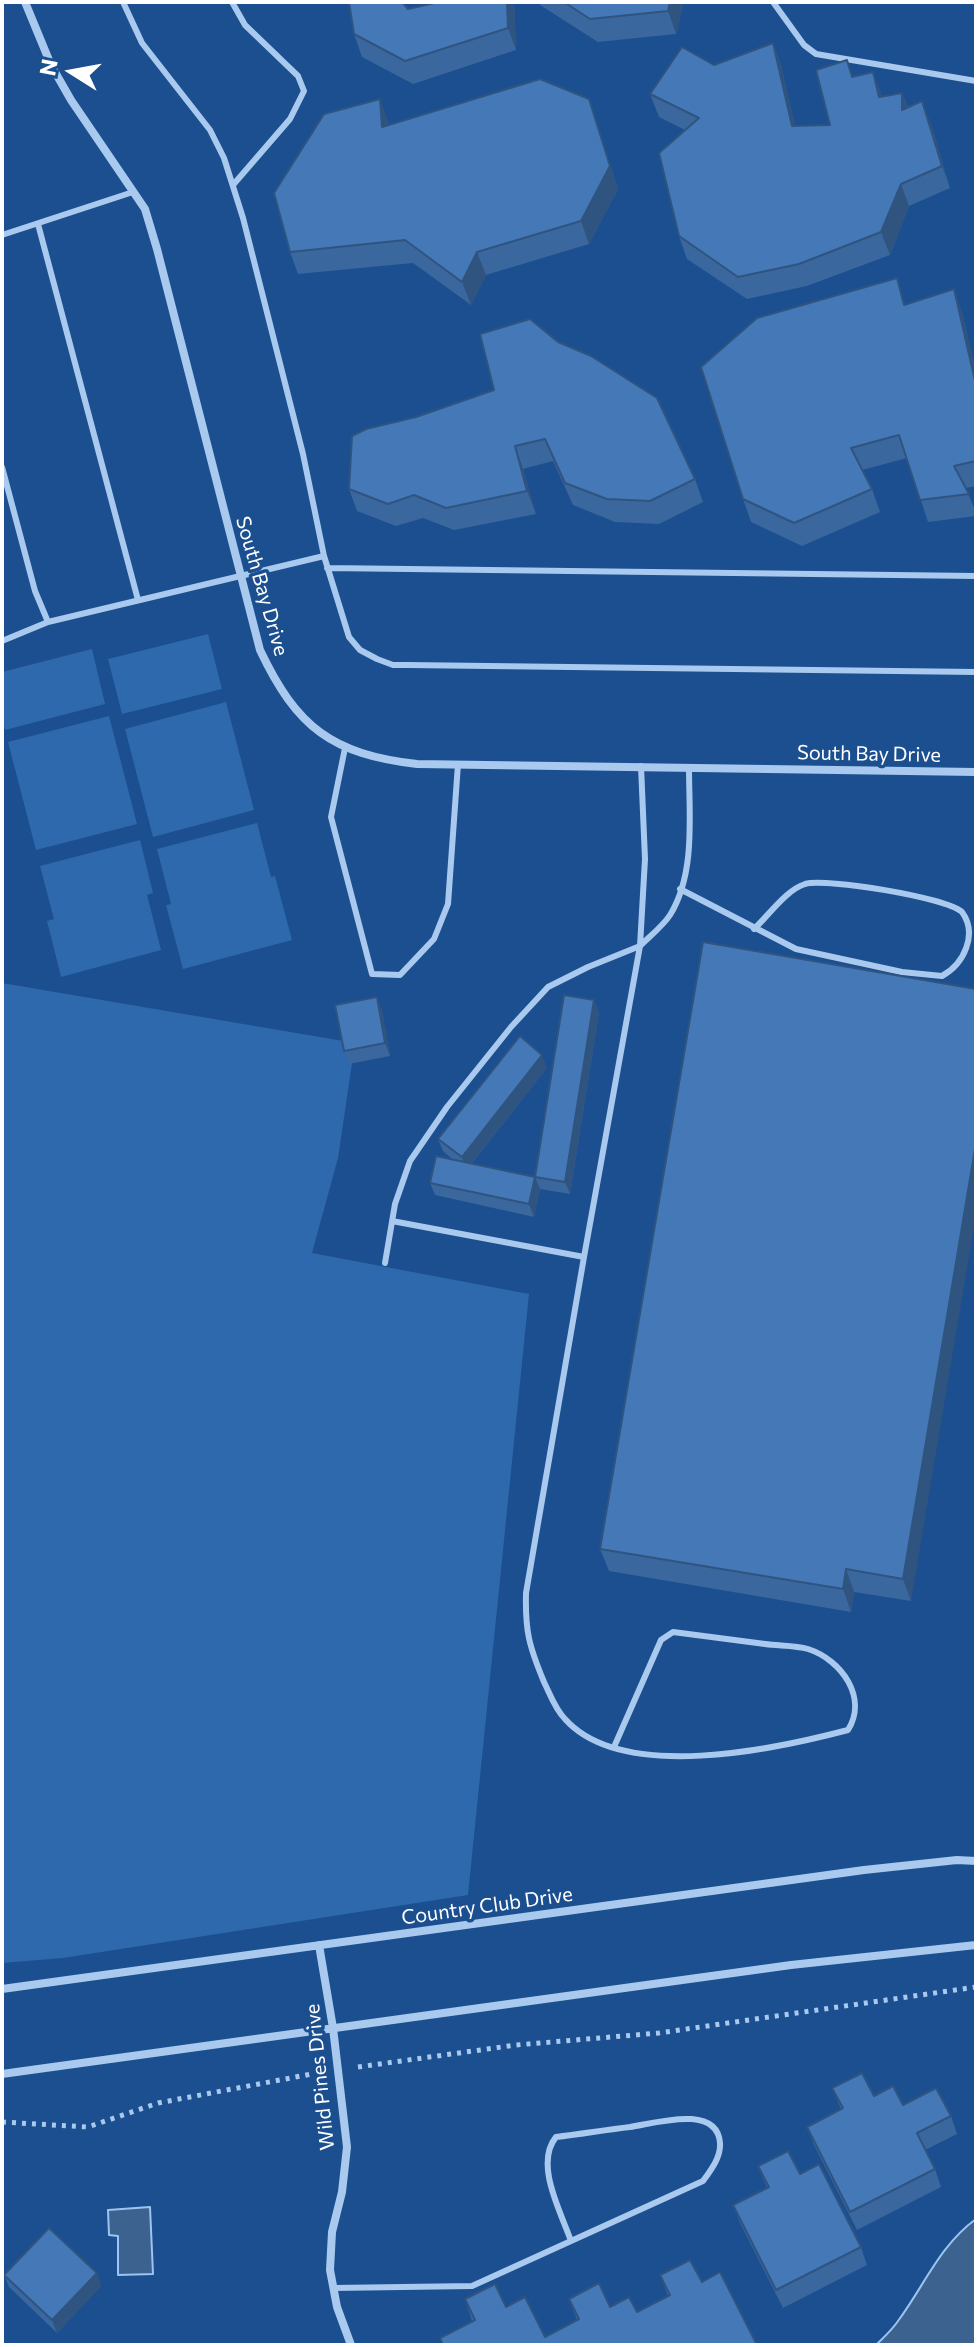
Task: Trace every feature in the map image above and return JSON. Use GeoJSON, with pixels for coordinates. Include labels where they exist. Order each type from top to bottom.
{"type":"FeatureCollection","features":[{"type":"Feature","properties":{"kind":"street","name":"South Bay Drive"},"geometry":{"type":"LineString","coordinates":[[25,2],[34,29],[65,88],[145,209],[260,650],[278,688],[304,720],[345,748],[376,760],[417,764],[976,772]]}},
{"type":"Feature","properties":{"kind":"street","name":"Country Club Drive"},"geometry":{"type":"LineString","coordinates":[[2,1989],[864,1870],[957,1860],[976,1861]]}},
{"type":"Feature","properties":{"kind":"street","name":"Wild Pines Drive"},"geometry":{"type":"LineString","coordinates":[[319,1945],[333,2028],[347,2147],[342,2192],[332,2232],[330,2270],[351,2345]]}},
{"type":"Feature","properties":{"kind":"street"},"geometry":{"type":"LineString","coordinates":[[2,2074],[791,1965],[976,1945]]}},
{"type":"Feature","properties":{"kind":"lane"},"geometry":{"type":"LineString","coordinates":[[123,2],[142,43],[210,130],[233,185],[303,454],[327,568],[349,637],[360,650],[393,665],[976,672]]}},
{"type":"Feature","properties":{"kind":"lane"},"geometry":{"type":"LineString","coordinates":[[232,2],[245,25],[298,76],[304,91],[290,119],[233,185]]}},
{"type":"Feature","properties":{"kind":"lane"},"geometry":{"type":"LineString","coordinates":[[773,2],[804,45],[816,54],[976,81]]}},
{"type":"Feature","properties":{"kind":"lane"},"geometry":{"type":"LineString","coordinates":[[2,235],[133,192]]}},
{"type":"Feature","properties":{"kind":"lane"},"geometry":{"type":"LineString","coordinates":[[38,224],[138,600]]}},
{"type":"Feature","properties":{"kind":"lane"},"geometry":{"type":"LineString","coordinates":[[2,467],[35,591],[48,622]]}},
{"type":"Feature","properties":{"kind":"lane"},"geometry":{"type":"LineString","coordinates":[[2,641],[48,622],[324,556]]}},
{"type":"Feature","properties":{"kind":"lane"},"geometry":{"type":"LineString","coordinates":[[327,568],[976,576]]}},
{"type":"Feature","properties":{"kind":"lane"},"geometry":{"type":"LineString","coordinates":[[345,748],[331,817],[372,974],[400,975],[434,939],[448,904],[458,764]]}},
{"type":"Feature","properties":{"kind":"lane"},"geometry":{"type":"LineString","coordinates":[[614,1747],[661,1640],[673,1632],[808,1649],[834,1662],[847,1677],[854,1693],[856,1717],[848,1730],[809,1740],[709,1756],[648,1756],[614,1747],[580,1732],[564,1719],[535,1660],[525,1628],[529,1567],[640,946],[645,859],[641,766]]}},
{"type":"Feature","properties":{"kind":"lane"},"geometry":{"type":"LineString","coordinates":[[385,1263],[395,1204],[410,1161],[447,1107],[511,1027],[548,987],[640,946],[670,915],[689,855],[689,768]]}},
{"type":"Feature","properties":{"kind":"lane"},"geometry":{"type":"LineString","coordinates":[[680,889],[754,929],[796,949],[902,972],[942,976],[962,962],[971,951],[972,937],[971,926],[964,913],[949,904],[819,881],[801,885],[754,929]]}},
{"type":"Feature","properties":{"kind":"lane"},"geometry":{"type":"LineString","coordinates":[[392,1221],[584,1257]]}},
{"type":"Feature","properties":{"kind":"lane"},"geometry":{"type":"LineString","coordinates":[[333,2288],[472,2286],[571,2241],[703,2181],[720,2149],[719,2131],[713,2124],[690,2118],[556,2137],[548,2146],[547,2162],[571,2241]]}},
{"type":"Feature","properties":{"kind":"path"},"geometry":{"type":"LineString","coordinates":[[388,2063],[516,2045],[659,2033],[976,1987]]}},
{"type":"Feature","properties":{"kind":"path"},"geometry":{"type":"LineString","coordinates":[[2,2122],[88,2127],[158,2103],[287,2077]]}},
{"type":"Feature","properties":{"kind":"shaded area"},"geometry":{"type":"Polygon","coordinates":[[[208,634],[222,689],[122,714],[108,659],[208,634]]]}},
{"type":"Feature","properties":{"kind":"shaded area"},"geometry":{"type":"Polygon","coordinates":[[[92,649],[105,704],[5,730],[2,672],[92,649]]]}},
{"type":"Feature","properties":{"kind":"shaded area"},"geometry":{"type":"Polygon","coordinates":[[[226,702],[254,810],[153,837],[125,729],[226,702]]]}},
{"type":"Feature","properties":{"kind":"shaded area"},"geometry":{"type":"Polygon","coordinates":[[[109,716],[137,824],[36,850],[8,742],[109,716]]]}},
{"type":"Feature","properties":{"kind":"shaded area"},"geometry":{"type":"Polygon","coordinates":[[[257,823],[292,940],[183,969],[166,905],[171,904],[157,849],[257,823]]]}},
{"type":"Feature","properties":{"kind":"shaded area"},"geometry":{"type":"Polygon","coordinates":[[[140,840],[153,893],[147,895],[161,950],[61,977],[47,921],[54,919],[40,866],[140,840]]]}},
{"type":"Feature","properties":{"kind":"shaded area"},"geometry":{"type":"Polygon","coordinates":[[[2,983],[355,1043],[338,1158],[312,1253],[529,1294],[468,1895],[63,1958],[2,1963],[2,983]]]}},
{"type":"Feature","properties":{"kind":"shaded area"},"geometry":{"type":"Polygon","coordinates":[[[150,2207],[153,2274],[118,2275],[118,2236],[109,2235],[108,2210],[150,2207]]]}},
{"type":"Feature","properties":{"kind":"shaded area"},"geometry":{"type":"Polygon","coordinates":[[[976,2219],[976,2345],[876,2345],[896,2324],[942,2253],[976,2219]]]}},
{"type":"Feature","properties":{"kind":"building"},"geometry":{"type":"Polygon","coordinates":[[[349,2],[402,2],[408,9],[439,2],[507,2],[508,28],[405,61],[354,34],[349,2]]]}},
{"type":"Feature","properties":{"kind":"building"},"geometry":{"type":"Polygon","coordinates":[[[564,2],[670,2],[668,11],[590,19],[564,2]]]}},
{"type":"Feature","properties":{"kind":"building"},"geometry":{"type":"Polygon","coordinates":[[[773,43],[792,126],[830,125],[816,70],[847,60],[852,77],[873,72],[879,97],[902,93],[902,110],[922,101],[942,166],[901,184],[881,232],[799,264],[738,277],[679,236],[659,153],[699,118],[650,94],[682,47],[714,65],[773,43]]]}},
{"type":"Feature","properties":{"kind":"building"},"geometry":{"type":"Polygon","coordinates":[[[540,79],[589,99],[610,166],[581,221],[477,252],[462,282],[405,240],[290,252],[274,193],[324,114],[380,99],[382,127],[540,79]]]}},
{"type":"Feature","properties":{"kind":"building"},"geometry":{"type":"Polygon","coordinates":[[[897,278],[904,305],[954,289],[976,385],[976,461],[954,466],[969,494],[920,500],[899,435],[851,448],[872,489],[794,523],[743,499],[701,367],[757,318],[897,278]]]}},
{"type":"Feature","properties":{"kind":"building"},"geometry":{"type":"Polygon","coordinates":[[[530,319],[558,342],[591,356],[657,398],[695,479],[650,501],[607,499],[565,483],[545,439],[515,446],[527,491],[446,508],[414,495],[388,504],[349,489],[352,436],[494,390],[480,334],[530,319]]]}},
{"type":"Feature","properties":{"kind":"building"},"geometry":{"type":"Polygon","coordinates":[[[703,942],[976,989],[976,1143],[903,1579],[846,1569],[843,1589],[600,1549],[703,942]]]}},
{"type":"Feature","properties":{"kind":"building"},"geometry":{"type":"Polygon","coordinates":[[[564,995],[594,1000],[565,1182],[535,1177],[564,995]]]}},
{"type":"Feature","properties":{"kind":"building"},"geometry":{"type":"Polygon","coordinates":[[[377,997],[385,1043],[344,1051],[335,1005],[377,997]]]}},
{"type":"Feature","properties":{"kind":"building"},"geometry":{"type":"Polygon","coordinates":[[[520,1036],[542,1055],[462,1157],[438,1139],[520,1036]]]}},
{"type":"Feature","properties":{"kind":"building"},"geometry":{"type":"Polygon","coordinates":[[[436,1156],[535,1177],[529,1204],[430,1183],[436,1156]]]}},
{"type":"Feature","properties":{"kind":"building"},"geometry":{"type":"Polygon","coordinates":[[[862,2073],[874,2096],[893,2086],[903,2105],[936,2088],[951,2116],[917,2133],[935,2169],[850,2212],[807,2127],[843,2108],[832,2088],[862,2073]]]}},
{"type":"Feature","properties":{"kind":"building"},"geometry":{"type":"Polygon","coordinates":[[[788,2151],[800,2174],[819,2164],[861,2247],[776,2290],[733,2205],[769,2187],[758,2166],[788,2151]]]}},
{"type":"Feature","properties":{"kind":"building"},"geometry":{"type":"Polygon","coordinates":[[[49,2228],[97,2273],[52,2320],[4,2275],[49,2228]]]}},
{"type":"Feature","properties":{"kind":"building"},"geometry":{"type":"Polygon","coordinates":[[[690,2260],[702,2282],[720,2272],[757,2345],[443,2345],[440,2338],[475,2320],[465,2299],[495,2284],[506,2307],[525,2297],[545,2337],[579,2319],[569,2299],[599,2283],[610,2307],[629,2297],[637,2312],[670,2295],[660,2275],[690,2260]]]}}]}
